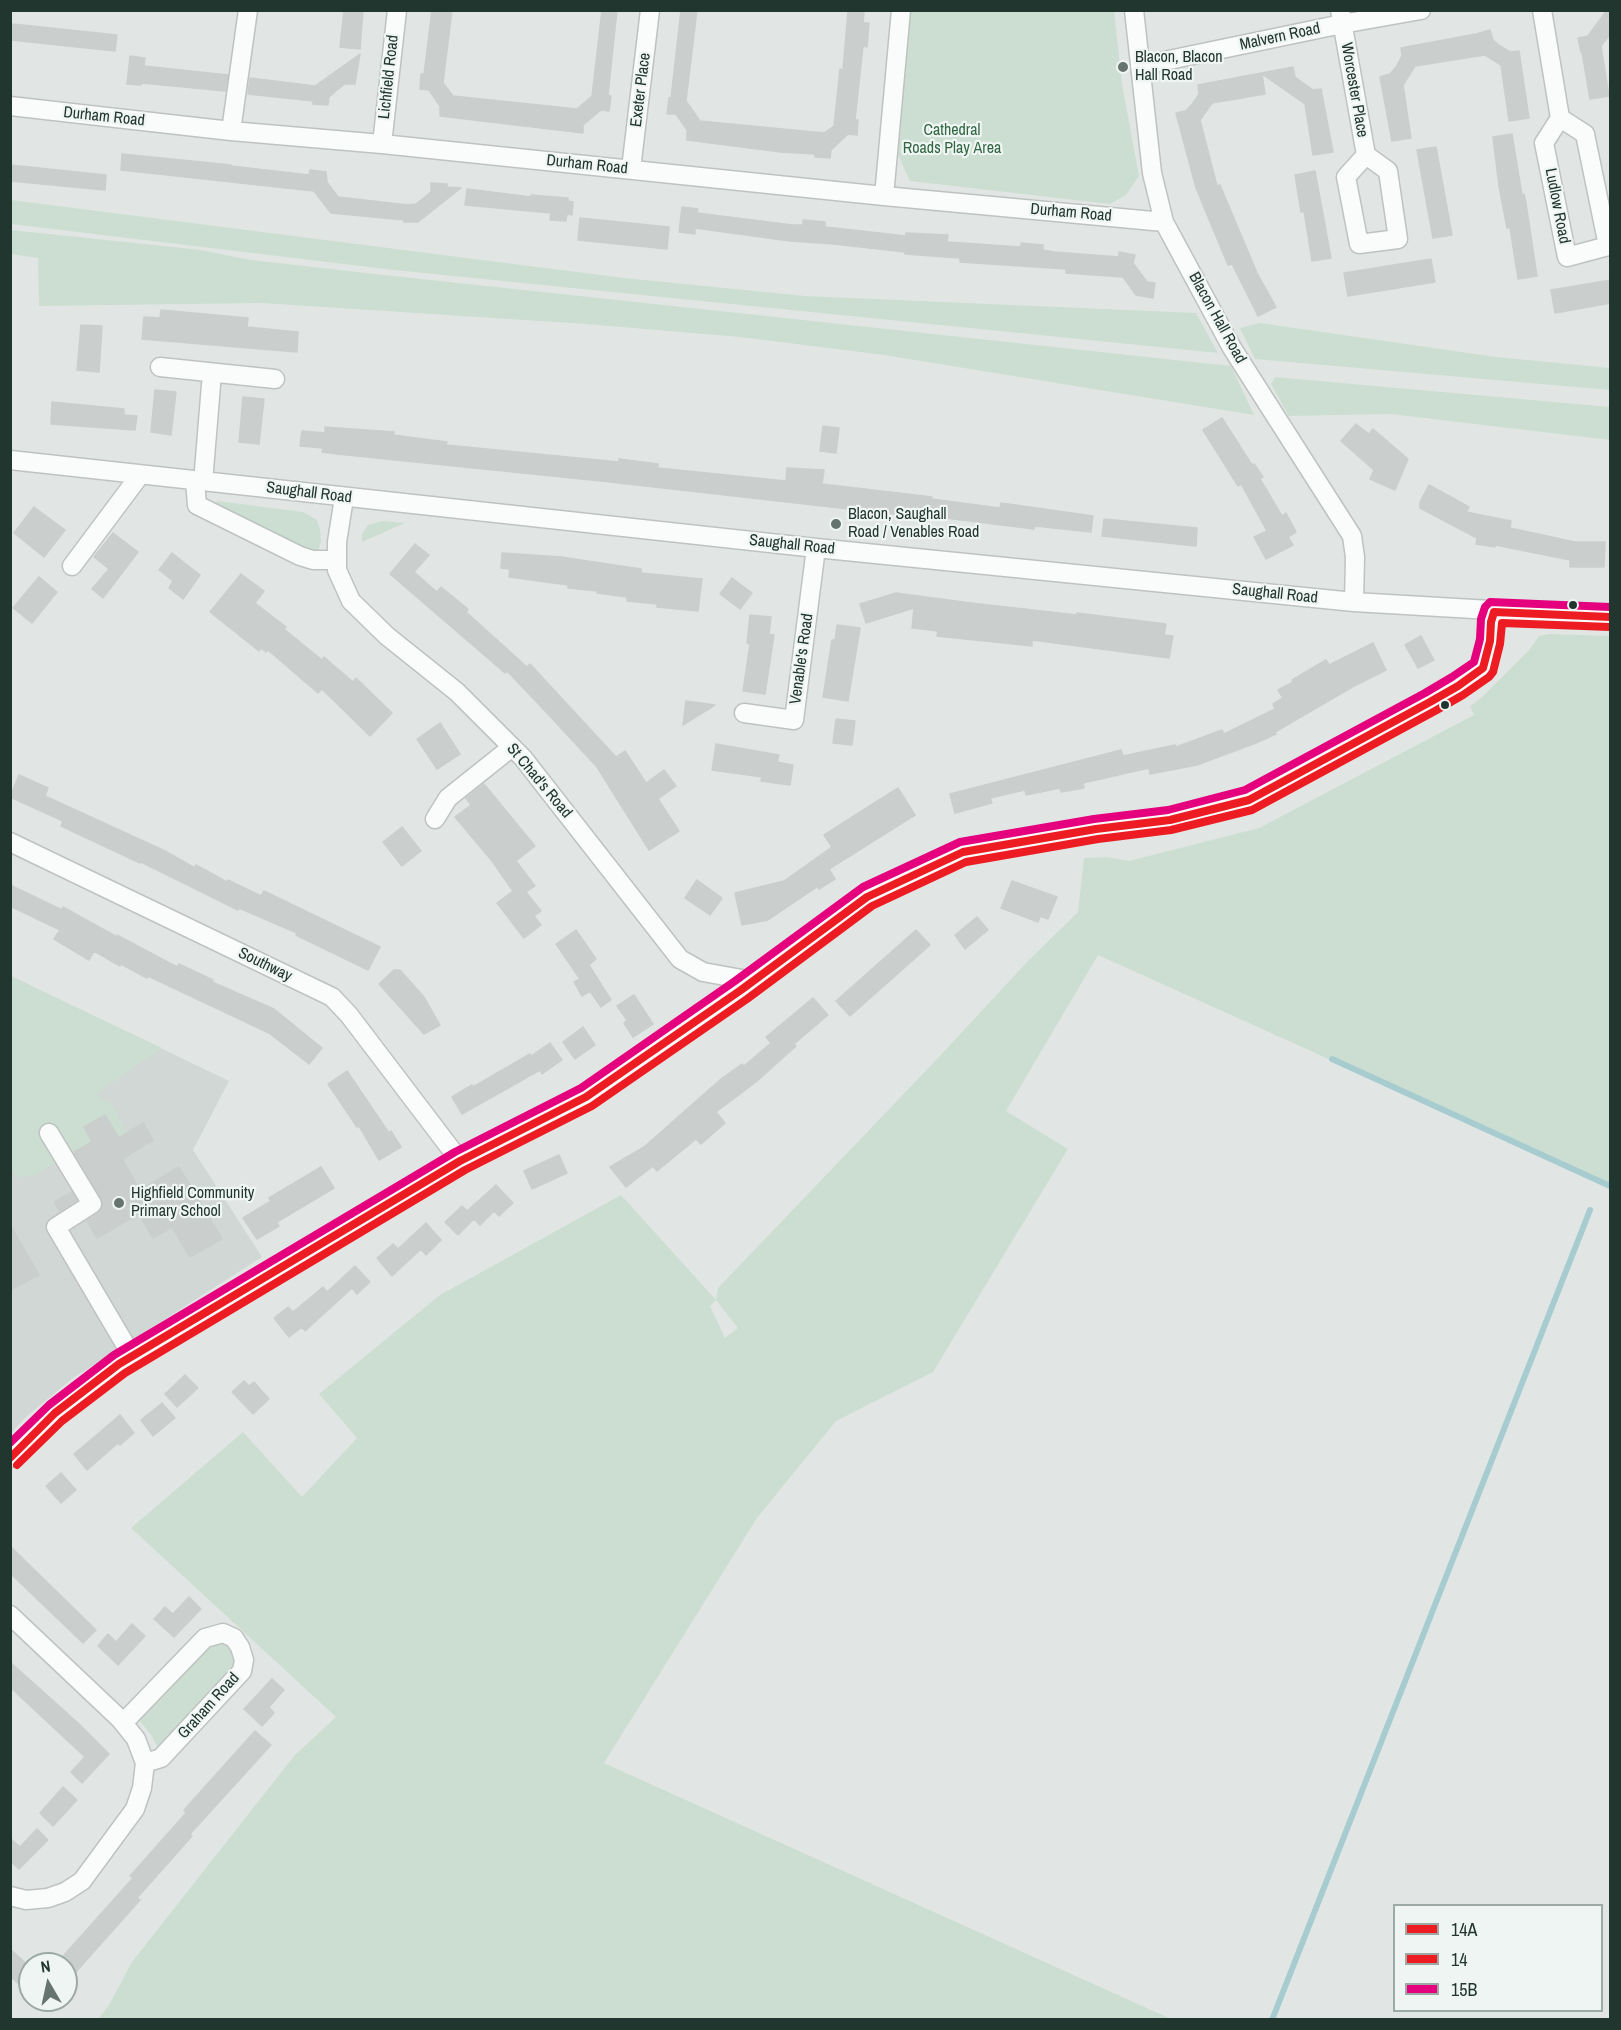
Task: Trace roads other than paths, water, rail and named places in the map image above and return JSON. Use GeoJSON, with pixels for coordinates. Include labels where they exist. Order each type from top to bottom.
{"type":"FeatureCollection","features":[{"type":"Feature","properties":{"kind":"street"},"geometry":{"type":"LineString","coordinates":[[231,131],[248,10]]}},
{"type":"Feature","properties":{"kind":"street","name":"Lichfield Road"},"geometry":{"type":"LineString","coordinates":[[382,144],[397,10]]}},
{"type":"Feature","properties":{"kind":"street","name":"Exeter Place"},"geometry":{"type":"LineString","coordinates":[[631,169],[651,10]]}},
{"type":"Feature","properties":{"kind":"street"},"geometry":{"type":"LineString","coordinates":[[884,196],[901,10]]}},
{"type":"Feature","properties":{"kind":"street","name":"Blacon Hall Road"},"geometry":{"type":"LineString","coordinates":[[1134,10],[1152,172],[1164,222],[1232,348],[1352,536],[1355,557],[1353,602]]}},
{"type":"Feature","properties":{"kind":"street","name":"Malvern Road"},"geometry":{"type":"LineString","coordinates":[[1140,66],[1341,17],[1420,10]]}},
{"type":"Feature","properties":{"kind":"street"},"geometry":{"type":"LineString","coordinates":[[1542,10],[1560,118]]}},
{"type":"Feature","properties":{"kind":"street","name":"Worcester Place"},"geometry":{"type":"LineString","coordinates":[[1341,17],[1366,155],[1388,171],[1398,239],[1359,244],[1346,177],[1366,155]]}},
{"type":"Feature","properties":{"kind":"street","name":"Durham Road"},"geometry":{"type":"LineString","coordinates":[[10,106],[231,131],[1164,222]]}},
{"type":"Feature","properties":{"kind":"street","name":"Ludlow Road"},"geometry":{"type":"LineString","coordinates":[[1560,118],[1585,134],[1608,246],[1567,256],[1544,143],[1560,118]]}},
{"type":"Feature","properties":{"kind":"street"},"geometry":{"type":"LineString","coordinates":[[160,367],[275,379]]}},
{"type":"Feature","properties":{"kind":"street"},"geometry":{"type":"LineString","coordinates":[[212,373],[197,505],[300,556],[314,560],[337,560]]}},
{"type":"Feature","properties":{"kind":"street","name":"Saughall Road"},"geometry":{"type":"LineString","coordinates":[[10,460],[816,548],[1353,602],[1611,617]]}},
{"type":"Feature","properties":{"kind":"street"},"geometry":{"type":"LineString","coordinates":[[72,566],[140,475]]}},
{"type":"Feature","properties":{"kind":"street","name":"St Chad's Road"},"geometry":{"type":"LineString","coordinates":[[344,498],[337,542],[337,570],[351,600],[387,636],[457,692],[523,758],[680,958],[703,972],[747,985]]}},
{"type":"Feature","properties":{"kind":"street","name":"Venable's Road"},"geometry":{"type":"LineString","coordinates":[[744,714],[794,720],[816,548]]}},
{"type":"Feature","properties":{"kind":"street"},"geometry":{"type":"LineString","coordinates":[[10,1458],[55,1413],[132,1356],[460,1161],[586,1097],[747,985],[867,897],[963,852],[1096,829],[1170,820],[1249,800],[1430,702],[1483,668],[1494,612]]}},
{"type":"Feature","properties":{"kind":"street"},"geometry":{"type":"LineString","coordinates":[[435,819],[447,798],[512,747]]}},
{"type":"Feature","properties":{"kind":"street","name":"Southway"},"geometry":{"type":"LineString","coordinates":[[10,842],[332,997],[460,1161]]}},
{"type":"Feature","properties":{"kind":"street"},"geometry":{"type":"LineString","coordinates":[[49,1133],[92,1204],[56,1227],[132,1356]]}},
{"type":"Feature","properties":{"kind":"street"},"geometry":{"type":"LineString","coordinates":[[10,1615],[123,1722],[136,1739],[145,1763],[142,1788],[135,1809],[82,1881],[65,1893],[48,1898],[26,1900],[10,1896]]}},
{"type":"Feature","properties":{"kind":"street","name":"Graham Road"},"geometry":{"type":"LineString","coordinates":[[123,1722],[205,1638],[224,1634],[234,1638],[237,1642],[244,1660],[242,1671],[161,1758],[145,1763]]}},
{"type":"Feature","properties":{"kind":"waterway"},"geometry":{"type":"LineString","coordinates":[[1332,1059],[1610,1186]]}},
{"type":"Feature","properties":{"kind":"waterway"},"geometry":{"type":"LineString","coordinates":[[1272,2020],[1590,1210]]}},
{"type":"Feature","properties":{"kind":"place","name":"Blacon, Blacon Hall Road"},"geometry":{"type":"Point","coordinates":[1123,67]}},
{"type":"Feature","properties":{"kind":"place","name":"Blacon, Saughall Road / Venables Road"},"geometry":{"type":"Point","coordinates":[836,524]}},
{"type":"Feature","properties":{"kind":"place","name":"Highfield Community Primary School"},"geometry":{"type":"Point","coordinates":[119,1203]}},
{"type":"Feature","properties":{"kind":"park label","name":"Cathedral Roads Play Area"},"geometry":{"type":"Point","coordinates":[952,140]}}]}
